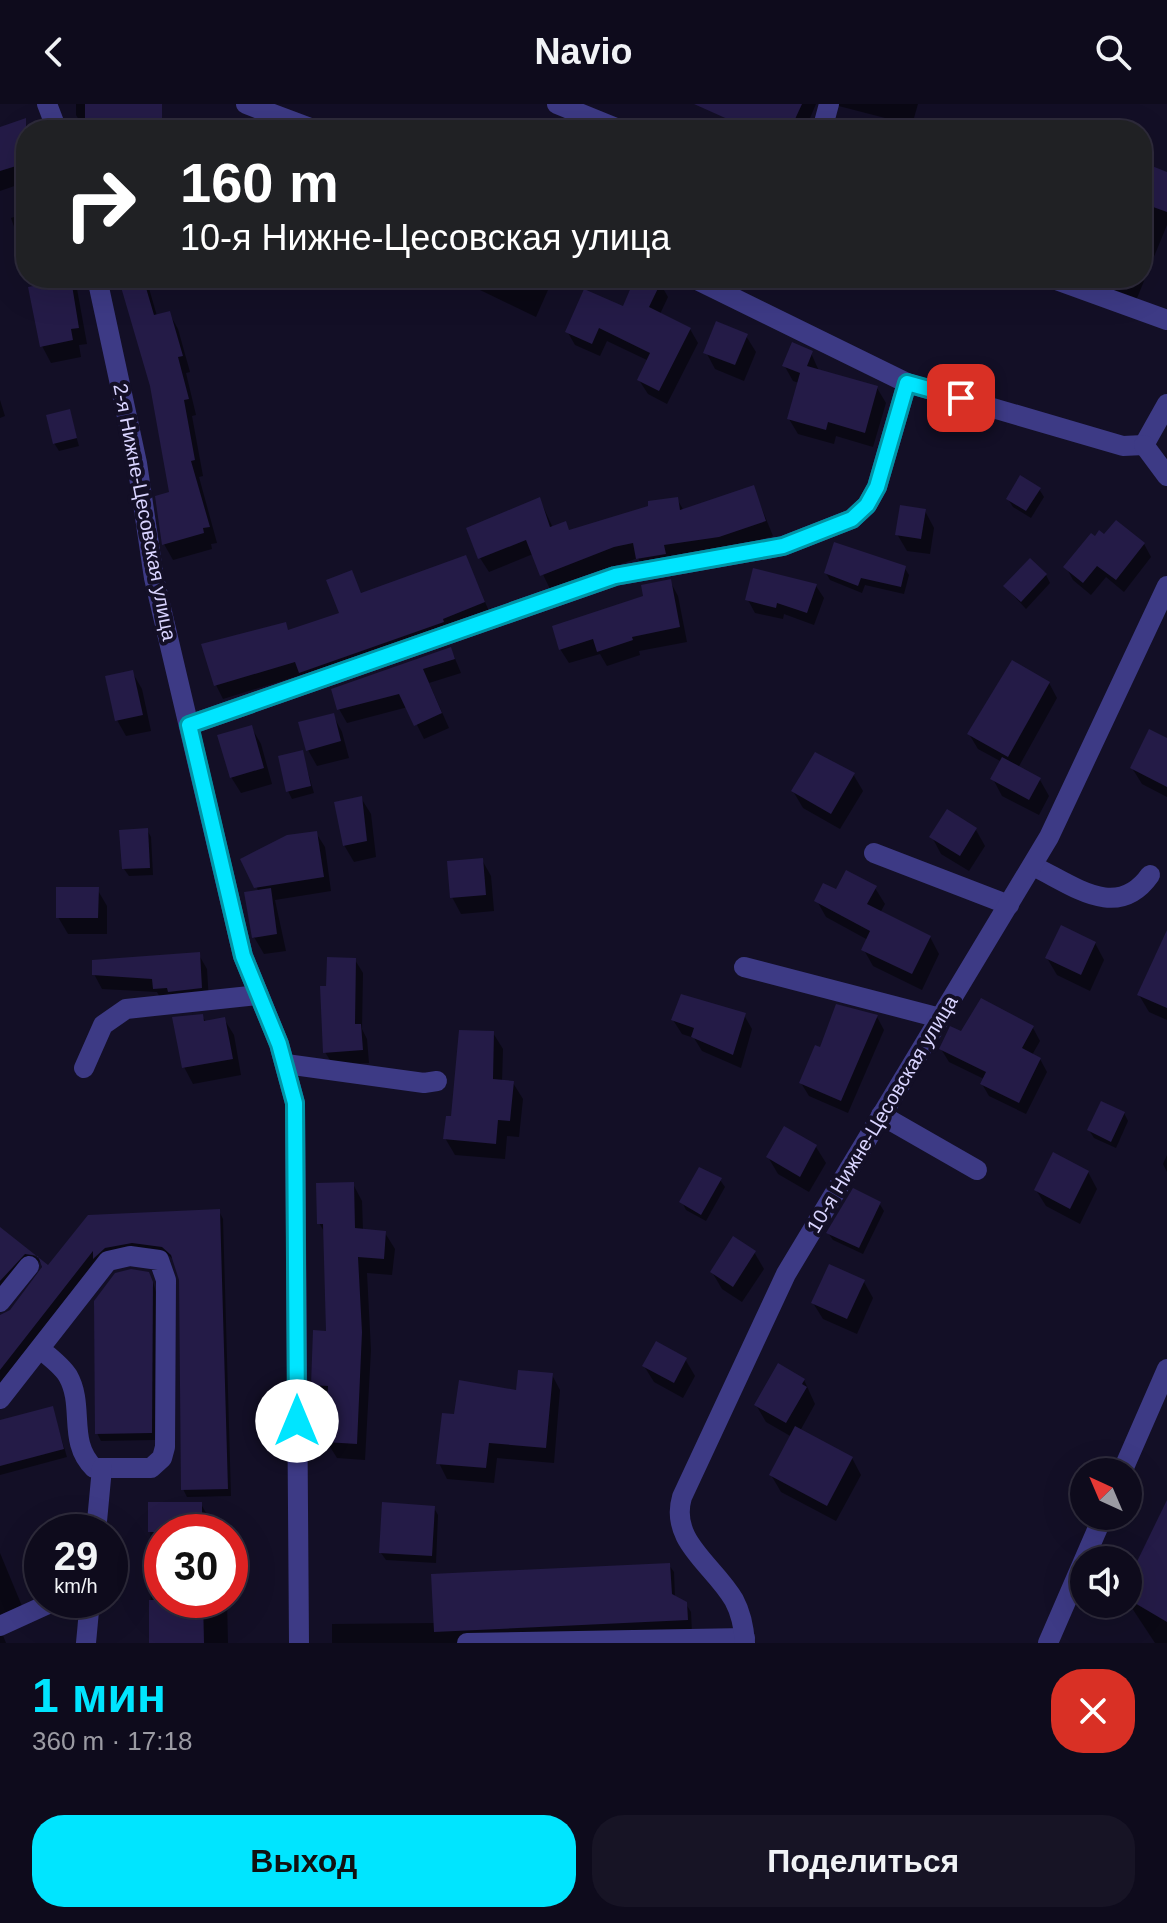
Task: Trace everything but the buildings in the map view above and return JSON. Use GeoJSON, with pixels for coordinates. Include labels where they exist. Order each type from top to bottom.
{"type":"FeatureCollection","features":[{"type":"Feature","properties":{"kind":"street"},"geometry":{"type":"LineString","coordinates":[[246,104],[289,120]]}},
{"type":"Feature","properties":{"kind":"street"},"geometry":{"type":"LineString","coordinates":[[557,104],[596,120]]}},
{"type":"Feature","properties":{"kind":"street","name":"2-я Нижне-Цесовская улица"},"geometry":{"type":"LineString","coordinates":[[99,288],[137,463],[154,578],[243,956],[286,1064],[295,1103],[299,1643]]}},
{"type":"Feature","properties":{"kind":"street"},"geometry":{"type":"LineString","coordinates":[[713,288],[907,383],[1123,446],[1144,445]]}},
{"type":"Feature","properties":{"kind":"street"},"geometry":{"type":"LineString","coordinates":[[1079,288],[1167,320]]}},
{"type":"Feature","properties":{"kind":"street"},"geometry":{"type":"LineString","coordinates":[[189,725],[615,576],[783,546],[852,519],[867,505],[877,487],[907,383]]}},
{"type":"Feature","properties":{"kind":"street"},"geometry":{"type":"LineString","coordinates":[[1144,445],[1167,404]]}},
{"type":"Feature","properties":{"kind":"street"},"geometry":{"type":"LineString","coordinates":[[1144,445],[1167,476]]}},
{"type":"Feature","properties":{"kind":"street","name":"10-я Нижне-Цесовская улица"},"geometry":{"type":"LineString","coordinates":[[745,1641],[734,1600],[679,1525],[678,1509],[697,1460],[786,1274],[1033,866],[1167,586]]}},
{"type":"Feature","properties":{"kind":"street"},"geometry":{"type":"LineString","coordinates":[[874,853],[1009,905]]}},
{"type":"Feature","properties":{"kind":"street"},"geometry":{"type":"LineString","coordinates":[[1033,866],[1095,896],[1118,900],[1138,889],[1150,875]]}},
{"type":"Feature","properties":{"kind":"street"},"geometry":{"type":"LineString","coordinates":[[744,967],[940,1018]]}},
{"type":"Feature","properties":{"kind":"street"},"geometry":{"type":"LineString","coordinates":[[84,1068],[103,1025],[126,1009],[259,995]]}},
{"type":"Feature","properties":{"kind":"street"},"geometry":{"type":"LineString","coordinates":[[286,1064],[424,1083],[437,1081]]}},
{"type":"Feature","properties":{"kind":"street"},"geometry":{"type":"LineString","coordinates":[[881,1115],[977,1170]]}},
{"type":"Feature","properties":{"kind":"street"},"geometry":{"type":"LineString","coordinates":[[0,1399],[108,1261],[130,1256],[159,1260],[166,1280],[165,1447],[162,1458],[151,1468],[94,1468],[79,1449],[74,1398],[67,1375],[40,1349]]}},
{"type":"Feature","properties":{"kind":"street"},"geometry":{"type":"LineString","coordinates":[[0,1302],[29,1266]]}},
{"type":"Feature","properties":{"kind":"street"},"geometry":{"type":"LineString","coordinates":[[1128,1458],[1167,1369]]}},
{"type":"Feature","properties":{"kind":"street"},"geometry":{"type":"LineString","coordinates":[[98,1514],[102,1468]]}},
{"type":"Feature","properties":{"kind":"street"},"geometry":{"type":"LineString","coordinates":[[1048,1643],[1097,1530]]}},
{"type":"Feature","properties":{"kind":"street"},"geometry":{"type":"LineString","coordinates":[[0,1626],[24,1615]]}},
{"type":"Feature","properties":{"kind":"street"},"geometry":{"type":"LineString","coordinates":[[86,1643],[88,1618]]}},
{"type":"Feature","properties":{"kind":"street"},"geometry":{"type":"LineString","coordinates":[[467,1643],[745,1641]]}},
{"type":"Feature","properties":{"kind":"route"},"geometry":{"type":"LineString","coordinates":[[297,1421],[295,1103],[291,1078],[279,1044],[243,956],[189,725],[615,576],[783,546],[852,519],[867,505],[877,487],[907,383],[961,398]]}}]}
